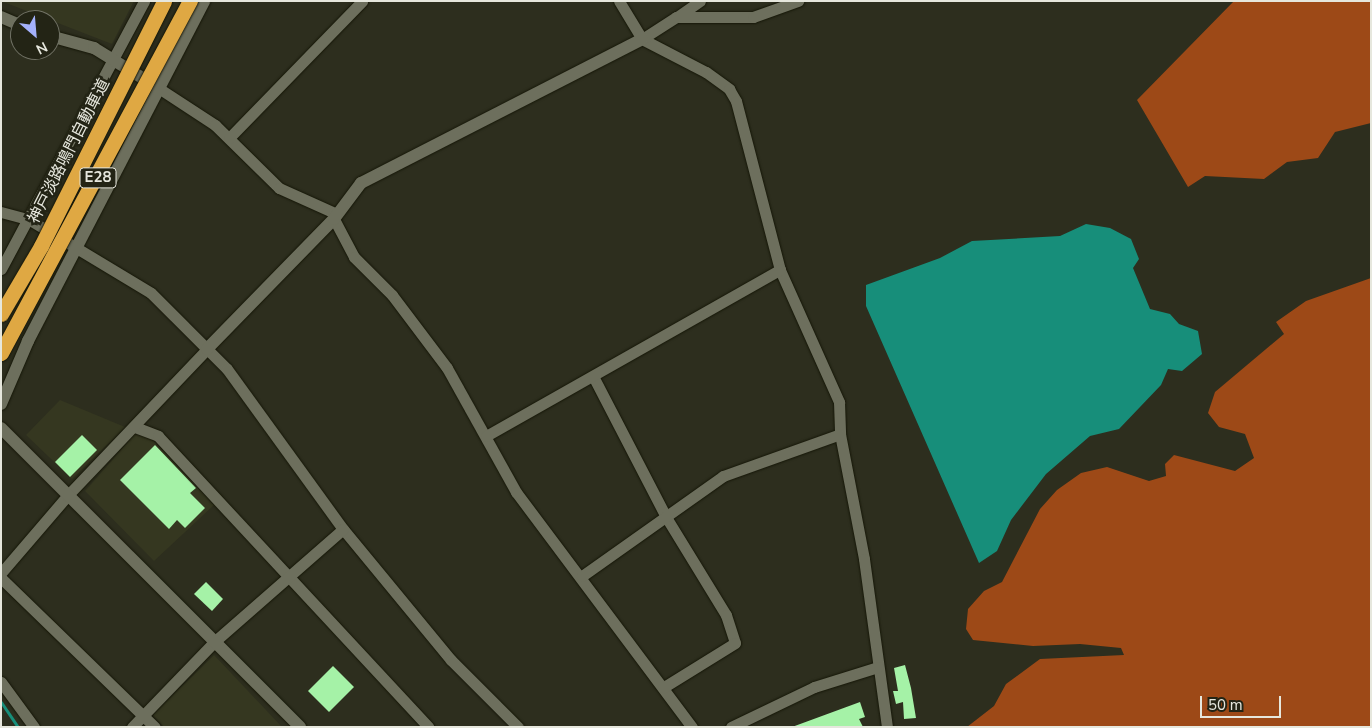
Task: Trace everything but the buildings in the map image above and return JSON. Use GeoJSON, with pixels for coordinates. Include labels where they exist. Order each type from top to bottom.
{"type":"FeatureCollection","features":[{"type":"Feature","properties":{"kind":"highway","name":"神戸淡路鳴門自動車道"},"geometry":{"type":"LineString","coordinates":[[1,314],[41,246],[164,1]]}},
{"type":"Feature","properties":{"kind":"highway","name":"E28"},"geometry":{"type":"LineString","coordinates":[[1,353],[190,1]]}},
{"type":"Feature","properties":{"kind":"street"},"geometry":{"type":"LineString","coordinates":[[1,269],[30,220],[116,59],[144,1]]}},
{"type":"Feature","properties":{"kind":"street"},"geometry":{"type":"LineString","coordinates":[[1,404],[28,341],[79,247],[204,1]]}},
{"type":"Feature","properties":{"kind":"street"},"geometry":{"type":"LineString","coordinates":[[229,138],[362,1]]}},
{"type":"Feature","properties":{"kind":"street"},"geometry":{"type":"LineString","coordinates":[[619,1],[642,38],[729,89],[780,270],[839,402],[840,434],[864,559],[887,727]]}},
{"type":"Feature","properties":{"kind":"street"},"geometry":{"type":"LineString","coordinates":[[1,573],[67,496],[135,427],[334,216],[361,183],[394,162],[642,38],[700,1]]}},
{"type":"Feature","properties":{"kind":"street"},"geometry":{"type":"LineString","coordinates":[[676,17],[753,17],[798,1]]}},
{"type":"Feature","properties":{"kind":"street"},"geometry":{"type":"LineString","coordinates":[[60,39],[116,59],[160,89],[181,99],[229,138],[279,188],[334,216],[354,257],[392,296],[447,368],[516,492],[582,576],[692,727]]}},
{"type":"Feature","properties":{"kind":"street"},"geometry":{"type":"LineString","coordinates":[[1,212],[30,220],[79,247],[151,293],[227,369],[343,529],[451,660],[518,727]]}},
{"type":"Feature","properties":{"kind":"street"},"geometry":{"type":"LineString","coordinates":[[486,436],[594,378],[780,270]]}},
{"type":"Feature","properties":{"kind":"street"},"geometry":{"type":"LineString","coordinates":[[594,378],[666,517],[726,616],[735,643],[664,687]]}},
{"type":"Feature","properties":{"kind":"street"},"geometry":{"type":"LineString","coordinates":[[135,427],[158,436],[428,727]]}},
{"type":"Feature","properties":{"kind":"street"},"geometry":{"type":"LineString","coordinates":[[1,428],[300,727]]}},
{"type":"Feature","properties":{"kind":"street"},"geometry":{"type":"LineString","coordinates":[[582,576],[723,476],[840,434]]}},
{"type":"Feature","properties":{"kind":"street"},"geometry":{"type":"LineString","coordinates":[[132,727],[214,642],[343,529]]}},
{"type":"Feature","properties":{"kind":"street"},"geometry":{"type":"LineString","coordinates":[[1,578],[155,727]]}},
{"type":"Feature","properties":{"kind":"street"},"geometry":{"type":"LineString","coordinates":[[730,727],[814,687],[878,667]]}},
{"type":"Feature","properties":{"kind":"street"},"geometry":{"type":"LineString","coordinates":[[1,682],[34,727]]}},
{"type":"Feature","properties":{"kind":"shaded area"},"geometry":{"type":"Polygon","coordinates":[[[1,1],[134,1],[112,44],[60,24],[60,10],[24,10],[1,1]]]}},
{"type":"Feature","properties":{"kind":"shaded area"},"geometry":{"type":"Polygon","coordinates":[[[1234,1],[1371,1],[1371,123],[1335,132],[1318,158],[1287,162],[1264,179],[1205,176],[1188,187],[1137,100],[1234,1]]]}},
{"type":"Feature","properties":{"kind":"shaded area"},"geometry":{"type":"Polygon","coordinates":[[[1371,278],[1371,727],[967,727],[994,706],[1006,684],[1040,659],[1124,655],[1121,648],[1080,644],[1033,646],[973,640],[966,629],[968,609],[984,591],[1002,582],[1040,509],[1057,490],[1081,473],[1107,467],[1149,481],[1166,476],[1165,464],[1174,455],[1235,471],[1254,458],[1245,434],[1219,427],[1208,413],[1215,392],[1284,334],[1276,322],[1306,301],[1371,278]]]}},
{"type":"Feature","properties":{"kind":"shaded area"},"geometry":{"type":"Polygon","coordinates":[[[60,400],[125,427],[72,479],[26,435],[60,400]]]}},
{"type":"Feature","properties":{"kind":"shaded area"},"geometry":{"type":"Polygon","coordinates":[[[136,433],[147,434],[214,505],[154,561],[85,491],[136,433]]]}},
{"type":"Feature","properties":{"kind":"shaded area"},"geometry":{"type":"Polygon","coordinates":[[[214,655],[282,727],[164,727],[153,715],[214,655]]]}},
{"type":"Feature","properties":{"kind":"water"},"geometry":{"type":"Polygon","coordinates":[[[1086,224],[1110,228],[1131,239],[1139,259],[1133,268],[1150,309],[1170,314],[1179,324],[1198,331],[1202,354],[1182,371],[1168,369],[1161,385],[1119,429],[1090,436],[1046,474],[1011,520],[997,551],[979,563],[866,306],[866,285],[940,258],[972,241],[1060,236],[1086,224]]]}},
{"type":"Feature","properties":{"kind":"waterway"},"geometry":{"type":"LineString","coordinates":[[1,702],[18,727]]}}]}
